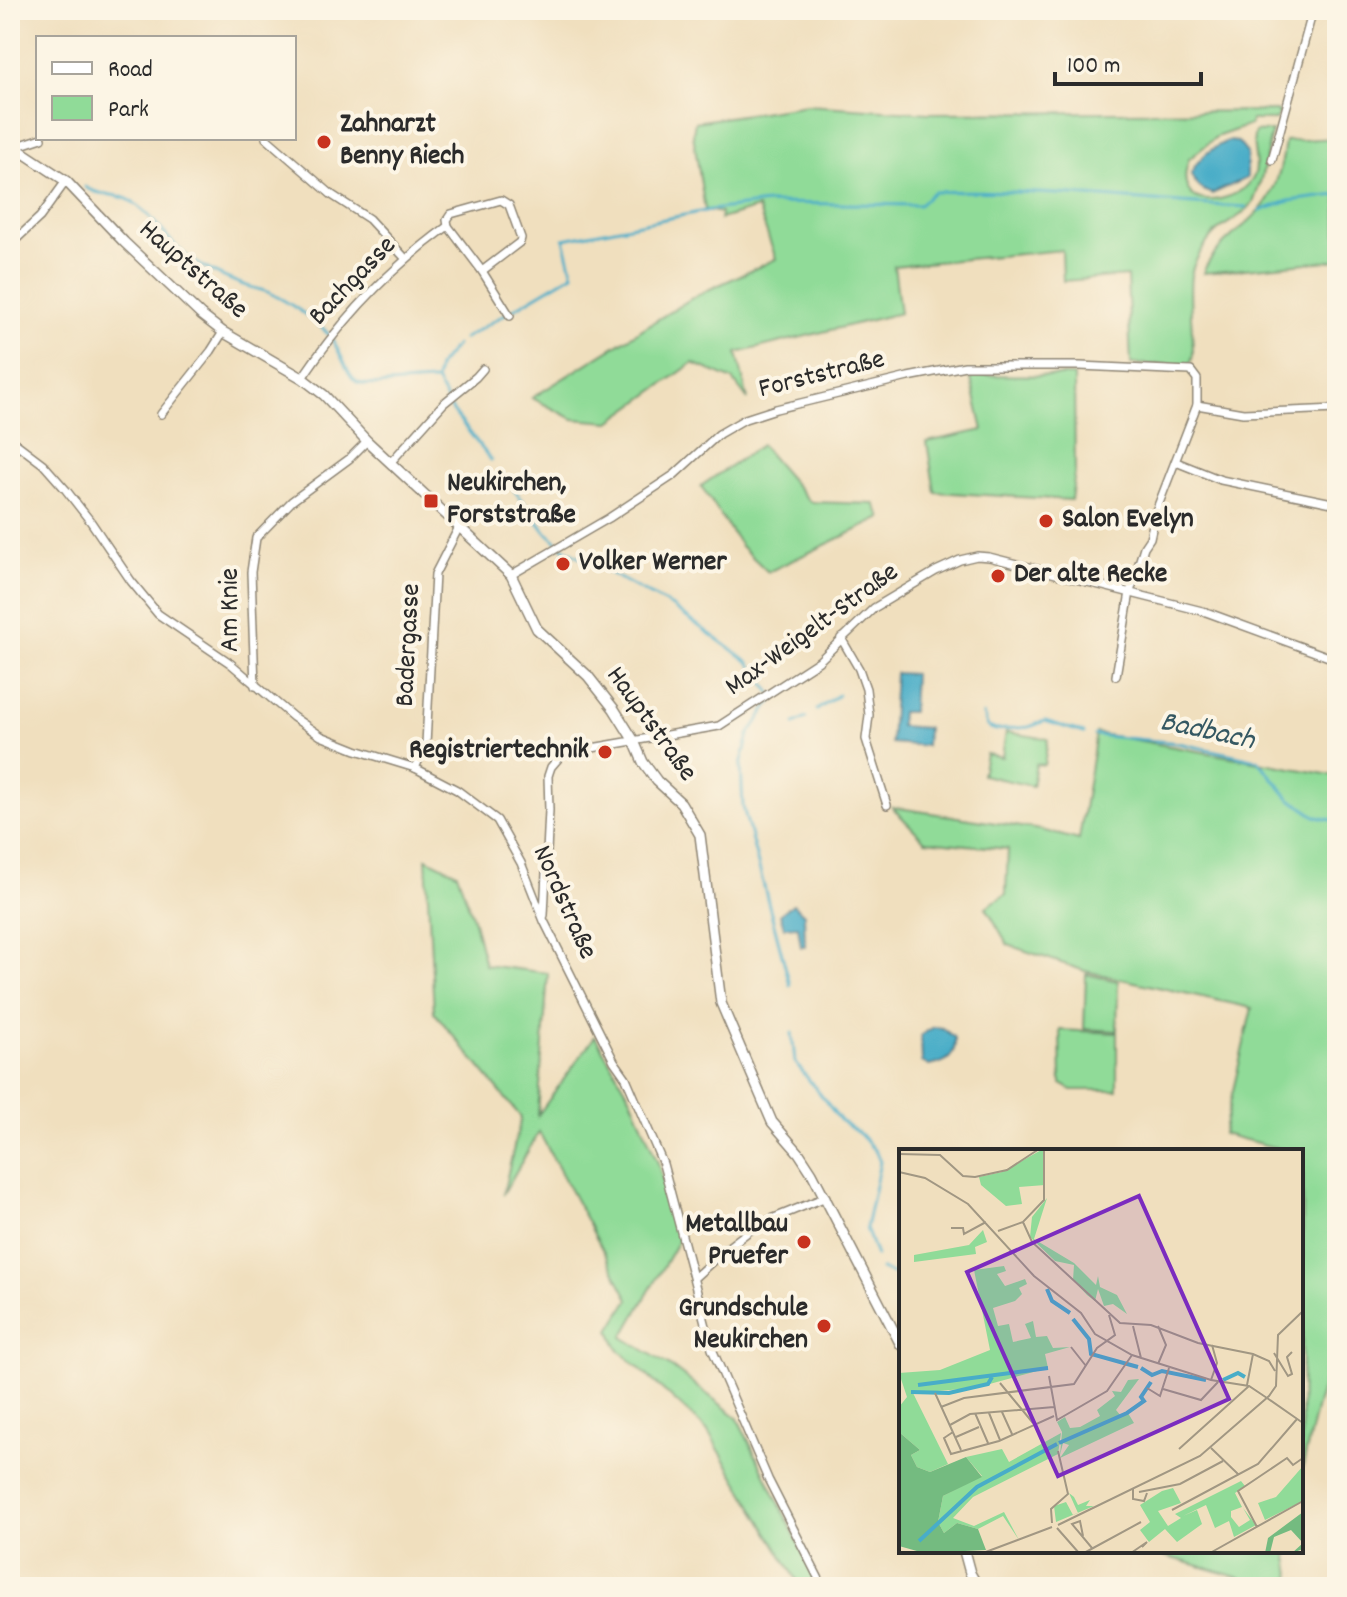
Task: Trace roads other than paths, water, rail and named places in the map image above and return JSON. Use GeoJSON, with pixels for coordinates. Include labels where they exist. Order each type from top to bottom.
{"type":"FeatureCollection","features":[{"type":"Feature","properties":{"kind":"street"},"geometry":{"type":"LineString","coordinates":[[1272,160],[1313,10]]}},
{"type":"Feature","properties":{"kind":"street"},"geometry":{"type":"LineString","coordinates":[[13,146],[36,140]]}},
{"type":"Feature","properties":{"kind":"street"},"geometry":{"type":"LineString","coordinates":[[268,140],[332,195],[369,219],[405,258]]}},
{"type":"Feature","properties":{"kind":"street","name":"Hauptstraße"},"geometry":{"type":"LineString","coordinates":[[13,146],[66,181],[124,242],[201,315],[324,395],[367,441],[511,575],[537,629],[588,676],[614,709],[643,762],[657,781],[681,803],[700,835],[721,1003],[772,1122],[799,1153],[826,1197],[899,1341]]}},
{"type":"Feature","properties":{"kind":"street"},"geometry":{"type":"LineString","coordinates":[[10,245],[40,217],[66,181]]}},
{"type":"Feature","properties":{"kind":"street","name":"Bachgasse"},"geometry":{"type":"LineString","coordinates":[[302,378],[330,336],[405,258],[448,226],[447,220],[451,214],[506,201],[520,242],[482,271]]}},
{"type":"Feature","properties":{"kind":"street"},"geometry":{"type":"LineString","coordinates":[[448,226],[482,271],[510,316]]}},
{"type":"Feature","properties":{"kind":"street"},"geometry":{"type":"LineString","coordinates":[[161,414],[223,332]]}},
{"type":"Feature","properties":{"kind":"street","name":"Forststraße"},"geometry":{"type":"LineString","coordinates":[[511,575],[609,518],[674,475],[719,434],[745,419],[776,409],[965,366],[1080,366],[1191,371],[1197,379],[1197,405]]}},
{"type":"Feature","properties":{"kind":"street"},"geometry":{"type":"LineString","coordinates":[[390,463],[447,401],[483,369]]}},
{"type":"Feature","properties":{"kind":"street"},"geometry":{"type":"LineString","coordinates":[[1116,676],[1130,592],[1144,547],[1150,538],[1156,511],[1197,405],[1243,413],[1337,409]]}},
{"type":"Feature","properties":{"kind":"street","name":"Nordstraße"},"geometry":{"type":"LineString","coordinates":[[10,439],[43,464],[66,490],[158,614],[230,663],[321,736],[415,768],[457,790],[497,820],[521,863],[544,921],[614,1061],[626,1078],[663,1164],[694,1278],[700,1312],[721,1372],[768,1479],[823,1587]]}},
{"type":"Feature","properties":{"kind":"street","name":"Am Knie"},"geometry":{"type":"LineString","coordinates":[[255,686],[251,572],[256,538],[292,501],[349,459],[367,441]]}},
{"type":"Feature","properties":{"kind":"street"},"geometry":{"type":"LineString","coordinates":[[1176,462],[1221,480],[1337,504]]}},
{"type":"Feature","properties":{"kind":"street","name":"Badergasse"},"geometry":{"type":"LineString","coordinates":[[415,768],[426,744],[435,574],[459,527]]}},
{"type":"Feature","properties":{"kind":"street","name":"Max-Weigelt-Straße"},"geometry":{"type":"LineString","coordinates":[[544,921],[548,776],[551,767],[563,753],[572,749],[719,726],[819,661],[874,608],[960,560],[977,556],[1206,612],[1337,660]]}},
{"type":"Feature","properties":{"kind":"street"},"geometry":{"type":"LineString","coordinates":[[841,638],[859,669],[866,689],[869,715],[866,739],[887,805]]}},
{"type":"Feature","properties":{"kind":"street"},"geometry":{"type":"LineString","coordinates":[[694,1278],[757,1225],[826,1197]]}},
{"type":"Feature","properties":{"kind":"street"},"geometry":{"type":"LineString","coordinates":[[965,1553],[978,1587]]}},
{"type":"Feature","properties":{"kind":"water"},"geometry":{"type":"Polygon","coordinates":[[[1228,141],[1238,142],[1247,153],[1247,178],[1212,194],[1199,187],[1191,175],[1206,154],[1228,141]]]}},
{"type":"Feature","properties":{"kind":"water"},"geometry":{"type":"Polygon","coordinates":[[[895,673],[914,674],[912,712],[901,712],[900,726],[927,728],[926,746],[891,743],[895,673]]]}},
{"type":"Feature","properties":{"kind":"water"},"geometry":{"type":"Polygon","coordinates":[[[793,904],[804,914],[805,946],[801,947],[798,926],[784,927],[780,914],[793,904]]]}},
{"type":"Feature","properties":{"kind":"water"},"geometry":{"type":"Polygon","coordinates":[[[934,1027],[942,1028],[955,1038],[955,1045],[949,1058],[929,1066],[922,1062],[921,1035],[934,1027]]]}},
{"type":"Feature","properties":{"kind":"waterway"},"geometry":{"type":"LineString","coordinates":[[85,187],[131,201],[192,260],[229,279],[270,293],[303,313],[327,333],[357,382],[371,385],[436,381],[452,410],[491,460]]}},
{"type":"Feature","properties":{"kind":"waterway"},"geometry":{"type":"LineString","coordinates":[[463,339],[573,274],[564,239],[710,210],[767,203],[919,205],[933,192],[972,191],[1246,207]]}},
{"type":"Feature","properties":{"kind":"waterway"},"geometry":{"type":"LineString","coordinates":[[1260,211],[1289,201],[1337,195]]}},
{"type":"Feature","properties":{"kind":"waterway"},"geometry":{"type":"LineString","coordinates":[[436,381],[438,367],[456,345]]}},
{"type":"Feature","properties":{"kind":"waterway"},"geometry":{"type":"LineString","coordinates":[[503,475],[545,531],[565,549],[671,606],[749,662],[774,697],[749,735],[741,765],[743,807],[790,985]]}},
{"type":"Feature","properties":{"kind":"waterway"},"geometry":{"type":"LineString","coordinates":[[817,710],[838,695]]}},
{"type":"Feature","properties":{"kind":"waterway"},"geometry":{"type":"LineString","coordinates":[[983,715],[988,727],[996,730],[1029,727],[1045,721],[1084,733]]}},
{"type":"Feature","properties":{"kind":"waterway"},"geometry":{"type":"LineString","coordinates":[[795,724],[806,718]]}},
{"type":"Feature","properties":{"kind":"waterway","name":"Badbach"},"geometry":{"type":"LineString","coordinates":[[1095,735],[1178,743],[1258,760],[1289,798],[1317,817],[1337,821]]}},
{"type":"Feature","properties":{"kind":"waterway"},"geometry":{"type":"LineString","coordinates":[[792,1033],[795,1062],[841,1121],[860,1134],[876,1152],[880,1162],[866,1228],[876,1256]]}},
{"type":"Feature","properties":{"kind":"waterway"},"geometry":{"type":"LineString","coordinates":[[881,1269],[899,1277]]}},
{"type":"Feature","properties":{"kind":"place","name":"Zahnarzt Benny Riech"},"geometry":{"type":"Point","coordinates":[324,142]}},
{"type":"Feature","properties":{"kind":"place","name":"Neukirchen, Forststraße"},"geometry":{"type":"Point","coordinates":[431,501]}},
{"type":"Feature","properties":{"kind":"place","name":"Salon Evelyn"},"geometry":{"type":"Point","coordinates":[1046,521]}},
{"type":"Feature","properties":{"kind":"place","name":"Volker Werner"},"geometry":{"type":"Point","coordinates":[563,564]}},
{"type":"Feature","properties":{"kind":"place","name":"Der alte Recke"},"geometry":{"type":"Point","coordinates":[998,576]}},
{"type":"Feature","properties":{"kind":"place","name":"Registriertechnik"},"geometry":{"type":"Point","coordinates":[605,752]}},
{"type":"Feature","properties":{"kind":"place","name":"Metallbau Pruefer"},"geometry":{"type":"Point","coordinates":[804,1242]}},
{"type":"Feature","properties":{"kind":"place","name":"Grundschule Neukirchen"},"geometry":{"type":"Point","coordinates":[824,1326]}}]}
